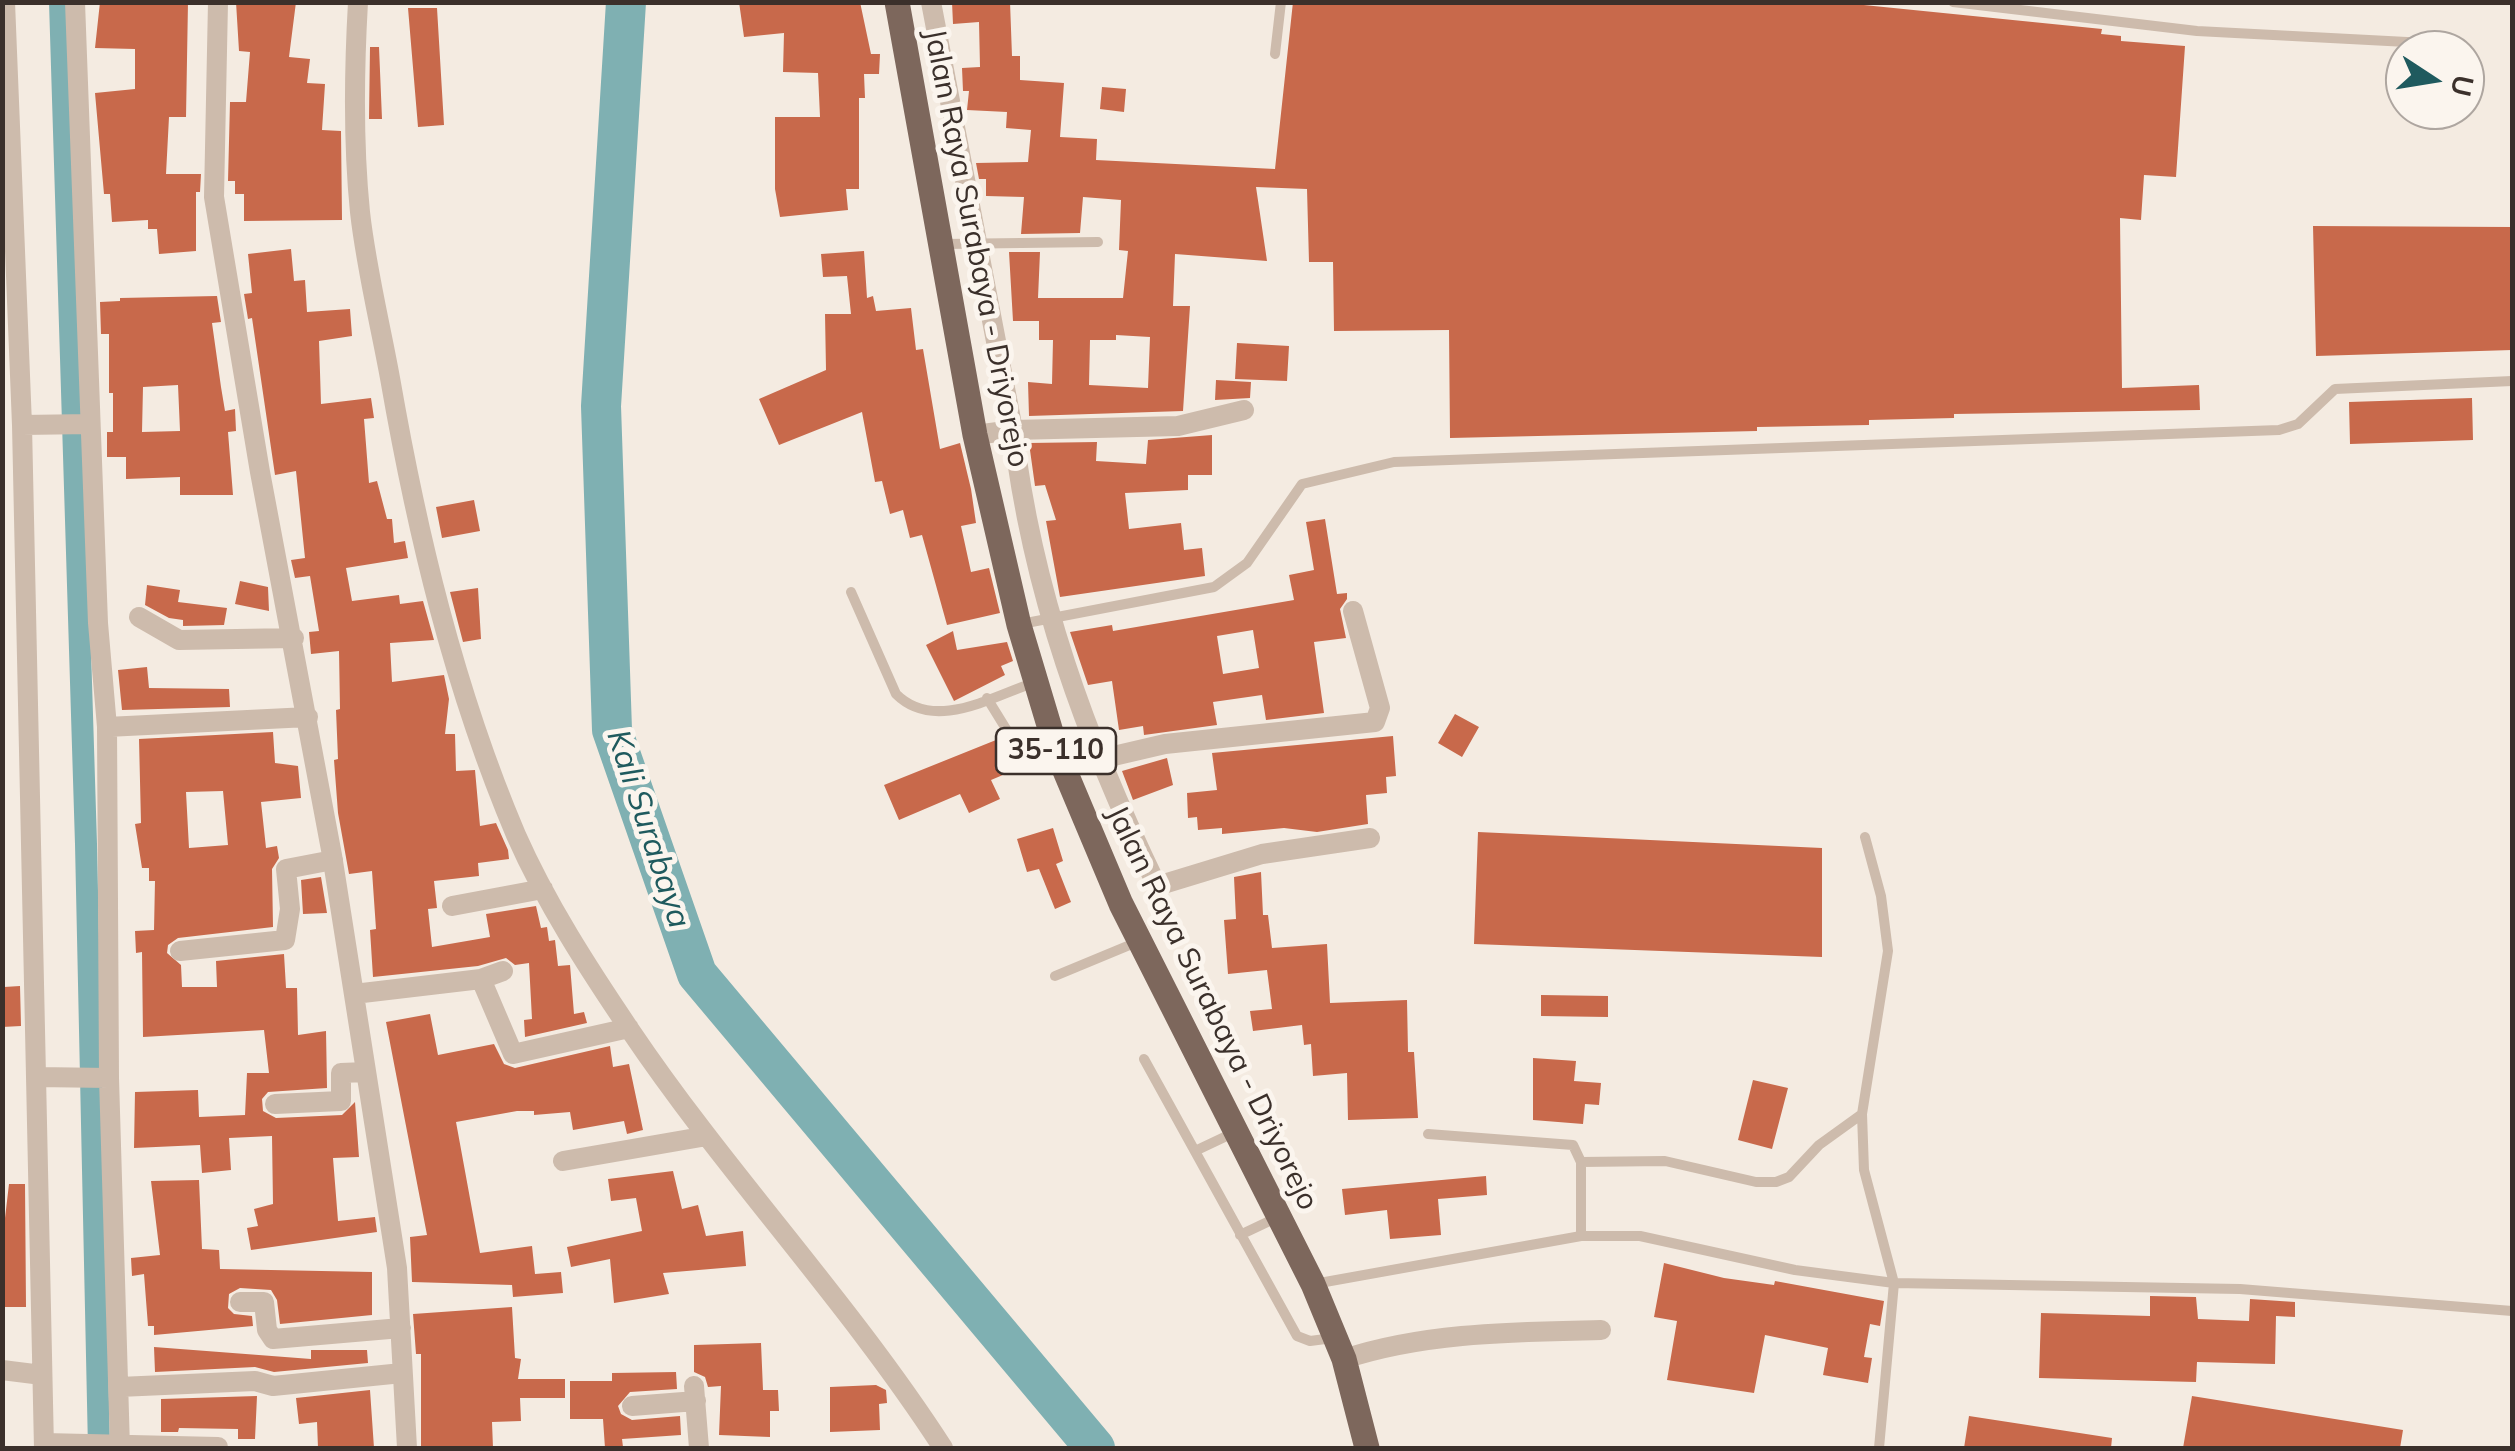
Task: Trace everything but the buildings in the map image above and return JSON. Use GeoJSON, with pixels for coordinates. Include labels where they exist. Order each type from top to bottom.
{"type":"FeatureCollection","features":[{"type":"Feature","properties":{"kind":"main road","name":"Jalan Raya Surabaya - Driyorejo"},"geometry":{"type":"LineString","coordinates":[[897,2],[976,436],[1019,624],[1060,760],[1093,844],[1313,1284],[1340,1348],[1367,1448]]}},
{"type":"Feature","properties":{"kind":"street"},"geometry":{"type":"LineString","coordinates":[[5,2],[26,425],[24,678],[46,1078],[42,1375],[49,1445],[218,1447]]}},
{"type":"Feature","properties":{"kind":"street"},"geometry":{"type":"LineString","coordinates":[[75,2],[87,424],[107,727],[106,1078],[117,1444]]}},
{"type":"Feature","properties":{"kind":"street"},"geometry":{"type":"LineString","coordinates":[[218,2],[214,196],[260,472],[333,860],[397,1268],[407,1448]]}},
{"type":"Feature","properties":{"kind":"street"},"geometry":{"type":"LineString","coordinates":[[358,2],[356,154],[361,214],[406,469],[439,608],[492,772],[543,889],[628,1028],[707,1136],[812,1263],[943,1448]]}},
{"type":"Feature","properties":{"kind":"street","name":"Jalan Raya Surabaya - Driyorejo"},"geometry":{"type":"LineString","coordinates":[[932,2],[1013,430],[1020,493],[1048,619],[1099,757],[1157,886],[1262,854],[1370,838]]}},
{"type":"Feature","properties":{"kind":"street"},"geometry":{"type":"LineString","coordinates":[[976,436],[1013,430],[1178,426],[1244,410]]}},
{"type":"Feature","properties":{"kind":"street"},"geometry":{"type":"LineString","coordinates":[[26,425],[87,424]]}},
{"type":"Feature","properties":{"kind":"street"},"geometry":{"type":"LineString","coordinates":[[1060,760],[1165,744],[1375,722],[1380,708],[1353,611]]}},
{"type":"Feature","properties":{"kind":"street"},"geometry":{"type":"LineString","coordinates":[[139,617],[180,640],[294,638]]}},
{"type":"Feature","properties":{"kind":"street"},"geometry":{"type":"LineString","coordinates":[[107,727],[308,717]]}},
{"type":"Feature","properties":{"kind":"street"},"geometry":{"type":"LineString","coordinates":[[1093,844],[1129,828]]}},
{"type":"Feature","properties":{"kind":"street"},"geometry":{"type":"LineString","coordinates":[[180,951],[286,940],[290,909],[286,869],[333,860]]}},
{"type":"Feature","properties":{"kind":"street"},"geometry":{"type":"LineString","coordinates":[[452,906],[543,889]]}},
{"type":"Feature","properties":{"kind":"street"},"geometry":{"type":"LineString","coordinates":[[354,994],[481,979],[504,970]]}},
{"type":"Feature","properties":{"kind":"street"},"geometry":{"type":"LineString","coordinates":[[481,979],[513,1054],[628,1028]]}},
{"type":"Feature","properties":{"kind":"street"},"geometry":{"type":"LineString","coordinates":[[274,1104],[341,1100],[341,1073],[366,1072]]}},
{"type":"Feature","properties":{"kind":"street"},"geometry":{"type":"LineString","coordinates":[[46,1078],[106,1078]]}},
{"type":"Feature","properties":{"kind":"street"},"geometry":{"type":"LineString","coordinates":[[563,1161],[707,1136]]}},
{"type":"Feature","properties":{"kind":"street"},"geometry":{"type":"LineString","coordinates":[[240,1302],[264,1302],[267,1330],[277,1340],[401,1328]]}},
{"type":"Feature","properties":{"kind":"street"},"geometry":{"type":"LineString","coordinates":[[1340,1348],[1601,1330]]}},
{"type":"Feature","properties":{"kind":"street"},"geometry":{"type":"LineString","coordinates":[[2,1370],[42,1375]]}},
{"type":"Feature","properties":{"kind":"street"},"geometry":{"type":"LineString","coordinates":[[118,1387],[255,1381],[273,1386],[402,1373]]}},
{"type":"Feature","properties":{"kind":"street"},"geometry":{"type":"LineString","coordinates":[[632,1406],[695,1394],[699,1448]]}},
{"type":"Feature","properties":{"kind":"lane"},"geometry":{"type":"LineString","coordinates":[[1275,54],[1282,2]]}},
{"type":"Feature","properties":{"kind":"lane"},"geometry":{"type":"LineString","coordinates":[[1952,2],[2197,31],[2385,41]]}},
{"type":"Feature","properties":{"kind":"lane"},"geometry":{"type":"LineString","coordinates":[[940,244],[1098,242]]}},
{"type":"Feature","properties":{"kind":"lane"},"geometry":{"type":"LineString","coordinates":[[1019,624],[1214,587],[1248,563],[1310,479],[1394,462],[2279,430],[2298,424],[2335,389],[2512,381]]}},
{"type":"Feature","properties":{"kind":"lane"},"geometry":{"type":"LineString","coordinates":[[851,592],[896,694],[906,704],[944,712],[1035,682]]}},
{"type":"Feature","properties":{"kind":"lane"},"geometry":{"type":"LineString","coordinates":[[987,698],[1019,750],[1060,760]]}},
{"type":"Feature","properties":{"kind":"lane"},"geometry":{"type":"LineString","coordinates":[[1865,838],[1881,896],[1888,951],[1862,1114],[1864,1170],[1894,1283],[1880,1448]]}},
{"type":"Feature","properties":{"kind":"lane"},"geometry":{"type":"LineString","coordinates":[[1054,976],[1140,941]]}},
{"type":"Feature","properties":{"kind":"lane"},"geometry":{"type":"LineString","coordinates":[[1144,1059],[1297,1336],[1340,1348]]}},
{"type":"Feature","properties":{"kind":"lane"},"geometry":{"type":"LineString","coordinates":[[1582,1162],[1666,1161],[1756,1182],[1776,1182],[1789,1176],[1819,1145],[1862,1114]]}},
{"type":"Feature","properties":{"kind":"lane"},"geometry":{"type":"LineString","coordinates":[[1195,1152],[1234,1132]]}},
{"type":"Feature","properties":{"kind":"lane"},"geometry":{"type":"LineString","coordinates":[[1428,1134],[1568,1142],[1582,1162],[1581,1236]]}},
{"type":"Feature","properties":{"kind":"lane"},"geometry":{"type":"LineString","coordinates":[[1240,1235],[1278,1217]]}},
{"type":"Feature","properties":{"kind":"lane"},"geometry":{"type":"LineString","coordinates":[[1313,1284],[1581,1236],[1640,1236],[1795,1270],[1894,1283],[2240,1289],[2512,1311]]}},
{"type":"Feature","properties":{"kind":"waterway"},"geometry":{"type":"LineString","coordinates":[[60,2],[86,844],[99,1448]]}},
{"type":"Feature","properties":{"kind":"waterway","name":"Kali Surabaya"},"geometry":{"type":"LineString","coordinates":[[626,2],[601,406],[612,730],[697,974],[1095,1448]]}}]}
